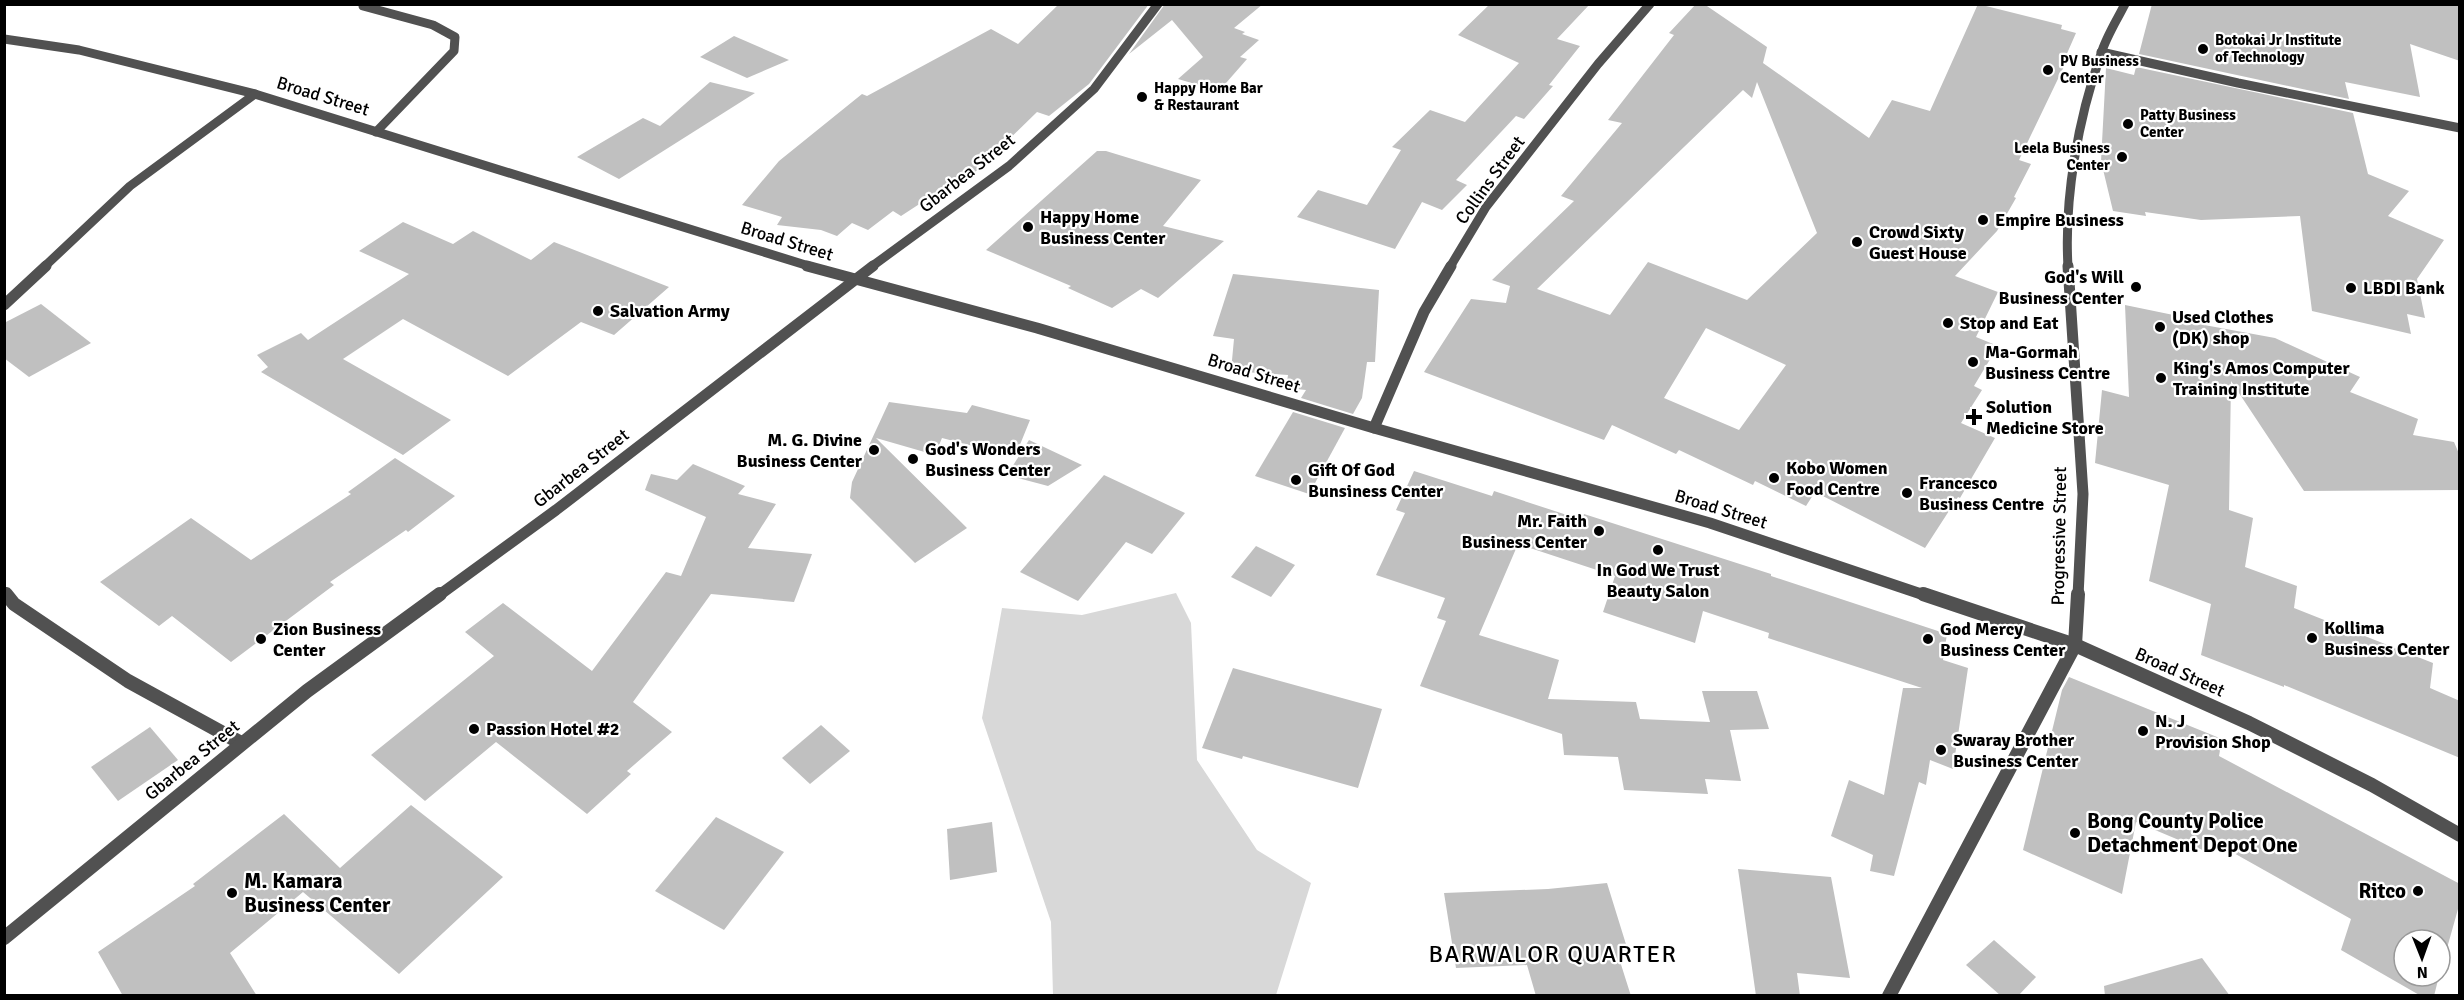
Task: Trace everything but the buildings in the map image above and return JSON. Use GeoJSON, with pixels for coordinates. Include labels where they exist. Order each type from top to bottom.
{"type":"FeatureCollection","features":[{"type":"Feature","properties":{"kind":"street"},"geometry":{"type":"LineString","coordinates":[[363,4],[363,6],[433,26],[455,37],[454,51],[376,132]]}},
{"type":"Feature","properties":{"kind":"street","name":"Gbarbea Street"},"geometry":{"type":"LineString","coordinates":[[4,938],[307,691],[556,510],[853,280],[1009,166],[1094,89],[1158,4]]}},
{"type":"Feature","properties":{"kind":"street","name":"Collins Street"},"geometry":{"type":"LineString","coordinates":[[1374,428],[1424,312],[1486,207],[1598,64],[1650,4]]}},
{"type":"Feature","properties":{"kind":"street","name":"Progressive Street"},"geometry":{"type":"LineString","coordinates":[[1889,996],[2075,645],[2083,494],[2067,247],[2076,140],[2101,52],[2125,4]]}},
{"type":"Feature","properties":{"kind":"street","name":"Broad Street"},"geometry":{"type":"LineString","coordinates":[[4,39],[79,50],[255,94],[853,280],[1037,328],[1374,428],[1710,523],[2075,645],[2249,723],[2372,785],[2460,835]]}},
{"type":"Feature","properties":{"kind":"street"},"geometry":{"type":"LineString","coordinates":[[2101,52],[2238,83],[2460,128]]}},
{"type":"Feature","properties":{"kind":"street"},"geometry":{"type":"LineString","coordinates":[[4,305],[130,186],[255,94]]}},
{"type":"Feature","properties":{"kind":"street"},"geometry":{"type":"LineString","coordinates":[[4,592],[14,604],[129,681],[241,743]]}},
{"type":"Feature","properties":{"kind":"shaded area"},"geometry":{"type":"Polygon","coordinates":[[[1176,593],[1191,623],[1197,760],[1257,850],[1311,883],[1276,995],[1053,995],[1051,922],[982,718],[1002,608],[1082,615],[1176,593]]]}},
{"type":"Feature","properties":{"kind":"place","name":"Botokai Jr Institute of Technology"},"geometry":{"type":"Point","coordinates":[2203,49]}},
{"type":"Feature","properties":{"kind":"place","name":"PV Business Center"},"geometry":{"type":"Point","coordinates":[2048,70]}},
{"type":"Feature","properties":{"kind":"place","name":"Happy Home Bar & Restaurant"},"geometry":{"type":"Point","coordinates":[1142,97]}},
{"type":"Feature","properties":{"kind":"place","name":"Patty Business Center"},"geometry":{"type":"Point","coordinates":[2128,124]}},
{"type":"Feature","properties":{"kind":"place","name":"Leela Business Center"},"geometry":{"type":"Point","coordinates":[2122,157]}},
{"type":"Feature","properties":{"kind":"place","name":"Empire Business"},"geometry":{"type":"Point","coordinates":[1983,220]}},
{"type":"Feature","properties":{"kind":"place","name":"Happy Home Business Center"},"geometry":{"type":"Point","coordinates":[1028,227]}},
{"type":"Feature","properties":{"kind":"place","name":"Crowd Sixty Guest House"},"geometry":{"type":"Point","coordinates":[1857,242]}},
{"type":"Feature","properties":{"kind":"place","name":"God's Will Business Center"},"geometry":{"type":"Point","coordinates":[2136,287]}},
{"type":"Feature","properties":{"kind":"place","name":"LBDI Bank"},"geometry":{"type":"Point","coordinates":[2351,288]}},
{"type":"Feature","properties":{"kind":"place","name":"Salvation Army"},"geometry":{"type":"Point","coordinates":[598,311]}},
{"type":"Feature","properties":{"kind":"place","name":"Stop and Eat"},"geometry":{"type":"Point","coordinates":[1948,323]}},
{"type":"Feature","properties":{"kind":"place","name":"Used Clothes (DK) shop"},"geometry":{"type":"Point","coordinates":[2160,327]}},
{"type":"Feature","properties":{"kind":"place","name":"Ma-Gormah Business Centre"},"geometry":{"type":"Point","coordinates":[1973,362]}},
{"type":"Feature","properties":{"kind":"place","name":"King's Amos Computer Training Institute"},"geometry":{"type":"Point","coordinates":[2161,378]}},
{"type":"Feature","properties":{"kind":"place","name":"Solution Medicine Store"},"geometry":{"type":"Point","coordinates":[1974,417]}},
{"type":"Feature","properties":{"kind":"place","name":"M. G. Divine Business Center"},"geometry":{"type":"Point","coordinates":[874,450]}},
{"type":"Feature","properties":{"kind":"place","name":"God's Wonders Business Center"},"geometry":{"type":"Point","coordinates":[913,459]}},
{"type":"Feature","properties":{"kind":"place","name":"Kobo Women Food Centre"},"geometry":{"type":"Point","coordinates":[1774,478]}},
{"type":"Feature","properties":{"kind":"place","name":"Gift Of God Bunsiness Center"},"geometry":{"type":"Point","coordinates":[1296,480]}},
{"type":"Feature","properties":{"kind":"place","name":"Francesco Business Centre"},"geometry":{"type":"Point","coordinates":[1907,493]}},
{"type":"Feature","properties":{"kind":"place","name":"Mr. Faith Business Center"},"geometry":{"type":"Point","coordinates":[1599,531]}},
{"type":"Feature","properties":{"kind":"place","name":"In God We Trust Beauty Salon"},"geometry":{"type":"Point","coordinates":[1658,550]}},
{"type":"Feature","properties":{"kind":"place","name":"Kollima Business Center"},"geometry":{"type":"Point","coordinates":[2312,638]}},
{"type":"Feature","properties":{"kind":"place","name":"Zion Business Center"},"geometry":{"type":"Point","coordinates":[261,639]}},
{"type":"Feature","properties":{"kind":"place","name":"God Mercy Business Center"},"geometry":{"type":"Point","coordinates":[1928,639]}},
{"type":"Feature","properties":{"kind":"place","name":"Passion Hotel #2"},"geometry":{"type":"Point","coordinates":[474,729]}},
{"type":"Feature","properties":{"kind":"place","name":"N. J Provision Shop"},"geometry":{"type":"Point","coordinates":[2143,731]}},
{"type":"Feature","properties":{"kind":"place","name":"Swaray Brother Business Center"},"geometry":{"type":"Point","coordinates":[1941,750]}},
{"type":"Feature","properties":{"kind":"place","name":"Bong County Police Detachment Depot One"},"geometry":{"type":"Point","coordinates":[2075,833]}},
{"type":"Feature","properties":{"kind":"place","name":"Ritco"},"geometry":{"type":"Point","coordinates":[2418,891]}},
{"type":"Feature","properties":{"kind":"place","name":"M. Kamara Business Center"},"geometry":{"type":"Point","coordinates":[232,893]}},
{"type":"Feature","properties":{"kind":"district","name":"BARWALOR QUARTER"},"geometry":{"type":"Point","coordinates":[1553,954]}}]}
